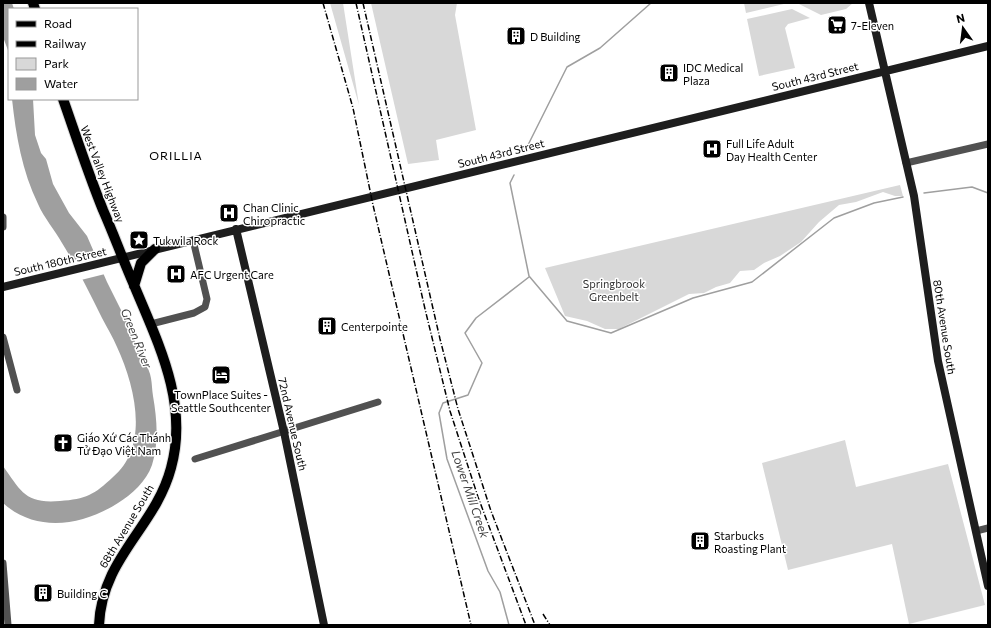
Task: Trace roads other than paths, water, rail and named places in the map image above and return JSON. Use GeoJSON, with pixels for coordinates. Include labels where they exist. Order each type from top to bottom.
{"type":"FeatureCollection","features":[{"type":"Feature","properties":{"kind":"main road","name":"80th Avenue South"},"geometry":{"type":"LineString","coordinates":[[869,3],[919,225],[938,361],[988,586]]}},
{"type":"Feature","properties":{"kind":"main road","name":"South 43rd Street"},"geometry":{"type":"LineString","coordinates":[[123,258],[236,229],[988,46]]}},
{"type":"Feature","properties":{"kind":"main road","name":"West Valley Highway"},"geometry":{"type":"LineString","coordinates":[[63,100],[90,179],[123,258]]}},
{"type":"Feature","properties":{"kind":"main road","name":"72nd Avenue South"},"geometry":{"type":"LineString","coordinates":[[236,229],[284,432],[324,625]]}},
{"type":"Feature","properties":{"kind":"main road"},"geometry":{"type":"LineString","coordinates":[[134,286],[141,263],[155,249]]}},
{"type":"Feature","properties":{"kind":"main road","name":"South 180th Street"},"geometry":{"type":"LineString","coordinates":[[3,287],[64,271],[123,258]]}},
{"type":"Feature","properties":{"kind":"main road","name":"68th Avenue South"},"geometry":{"type":"LineString","coordinates":[[99,625],[102,600],[108,581],[117,562],[163,491],[171,468],[175,449],[176,403],[166,365],[151,324],[123,258]]}},
{"type":"Feature","properties":{"kind":"street"},"geometry":{"type":"LineString","coordinates":[[906,163],[988,144]]}},
{"type":"Feature","properties":{"kind":"street"},"geometry":{"type":"LineString","coordinates":[[3,217],[3,227]]}},
{"type":"Feature","properties":{"kind":"street"},"geometry":{"type":"LineString","coordinates":[[151,324],[194,314],[205,307],[207,299],[192,240]]}},
{"type":"Feature","properties":{"kind":"street"},"geometry":{"type":"LineString","coordinates":[[3,336],[17,390]]}},
{"type":"Feature","properties":{"kind":"street"},"geometry":{"type":"LineString","coordinates":[[195,459],[378,402]]}},
{"type":"Feature","properties":{"kind":"street"},"geometry":{"type":"LineString","coordinates":[[976,531],[988,528]]}},
{"type":"Feature","properties":{"kind":"street"},"geometry":{"type":"LineString","coordinates":[[3,563],[8,625]]}},
{"type":"Feature","properties":{"kind":"water"},"geometry":{"type":"Polygon","coordinates":[[[3,3],[12,3],[14,8],[8,8],[8,50],[3,37],[3,3]]]}},
{"type":"Feature","properties":{"kind":"water"},"geometry":{"type":"Polygon","coordinates":[[[12,100],[33,100],[35,135],[41,153],[46,159],[53,184],[69,213],[87,236],[107,282],[129,326],[151,378],[156,413],[157,431],[154,457],[146,477],[138,487],[128,496],[104,511],[74,521],[59,523],[30,519],[16,513],[3,503],[3,466],[20,489],[31,498],[48,501],[60,501],[77,499],[89,495],[113,477],[125,464],[132,449],[136,415],[129,379],[114,340],[78,270],[40,209],[32,192],[20,153],[12,100]]]}},
{"type":"Feature","properties":{"kind":"waterway"},"geometry":{"type":"LineString","coordinates":[[528,145],[567,67],[600,48],[651,3]]}},
{"type":"Feature","properties":{"kind":"waterway"},"geometry":{"type":"LineString","coordinates":[[514,175],[510,183],[529,276],[567,321],[611,333],[693,298],[752,282],[834,218],[874,203],[903,197]]}},
{"type":"Feature","properties":{"kind":"waterway"},"geometry":{"type":"LineString","coordinates":[[924,193],[972,187],[988,193]]}},
{"type":"Feature","properties":{"kind":"waterway","name":"Lower Mill Creek"},"geometry":{"type":"LineString","coordinates":[[509,625],[500,592],[488,571],[447,459],[439,413],[443,403],[468,395],[482,363],[465,333],[476,318],[529,277]]}},
{"type":"Feature","properties":{"kind":"railway"},"geometry":{"type":"LineString","coordinates":[[323,3],[353,108],[373,205],[471,625]]}},
{"type":"Feature","properties":{"kind":"railway"},"geometry":{"type":"LineString","coordinates":[[356,3],[425,309],[450,411],[478,497],[526,625]]}},
{"type":"Feature","properties":{"kind":"railway"},"geometry":{"type":"LineString","coordinates":[[363,3],[440,339],[458,409],[491,511],[535,625]]}},
{"type":"Feature","properties":{"kind":"railway"},"geometry":{"type":"LineString","coordinates":[[543,614],[550,625]]}},
{"type":"Feature","properties":{"kind":"place","name":"7-Eleven"},"geometry":{"type":"Point","coordinates":[837,25]}},
{"type":"Feature","properties":{"kind":"place","name":"D Building"},"geometry":{"type":"Point","coordinates":[516,36]}},
{"type":"Feature","properties":{"kind":"place","name":"IDC Medical Plaza"},"geometry":{"type":"Point","coordinates":[669,73]}},
{"type":"Feature","properties":{"kind":"place","name":"Full Life Adult Day Health Center"},"geometry":{"type":"Point","coordinates":[712,149]}},
{"type":"Feature","properties":{"kind":"place","name":"Chan Clinic Chiropractic"},"geometry":{"type":"Point","coordinates":[229,213]}},
{"type":"Feature","properties":{"kind":"place","name":"Tukwila Rock"},"geometry":{"type":"Point","coordinates":[139,240]}},
{"type":"Feature","properties":{"kind":"place","name":"AFC Urgent Care"},"geometry":{"type":"Point","coordinates":[176,274]}},
{"type":"Feature","properties":{"kind":"place","name":"Centerpointe"},"geometry":{"type":"Point","coordinates":[327,326]}},
{"type":"Feature","properties":{"kind":"place","name":"TownPlace Suites - Seattle Southcenter"},"geometry":{"type":"Point","coordinates":[221,375]}},
{"type":"Feature","properties":{"kind":"place","name":"Giáo Xứ Các Thánh Tử Đạo Việt Nam"},"geometry":{"type":"Point","coordinates":[63,443]}},
{"type":"Feature","properties":{"kind":"place","name":"Starbucks Roasting Plant"},"geometry":{"type":"Point","coordinates":[700,541]}},
{"type":"Feature","properties":{"kind":"place","name":"Building C"},"geometry":{"type":"Point","coordinates":[43,593]}},
{"type":"Feature","properties":{"kind":"district","name":"ORILLIA"},"geometry":{"type":"Point","coordinates":[176,155]}},
{"type":"Feature","properties":{"kind":"park label","name":"Springbrook Greenbelt"},"geometry":{"type":"Point","coordinates":[614,289]}},
{"type":"Feature","properties":{"kind":"water label","name":"Green River"},"geometry":{"type":"Point","coordinates":[137,338]}}]}
